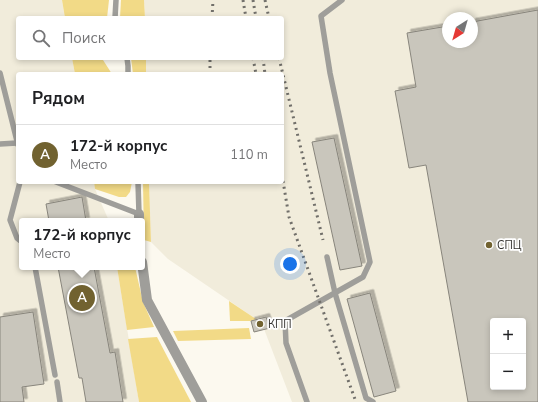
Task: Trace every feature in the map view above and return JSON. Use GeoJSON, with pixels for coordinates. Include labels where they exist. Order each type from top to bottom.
{"type":"FeatureCollection","features":[{"type":"Feature","properties":{"kind":"street"},"geometry":{"type":"LineString","coordinates":[[143,270],[147,300],[202,402]]}},
{"type":"Feature","properties":{"kind":"lane"},"geometry":{"type":"LineString","coordinates":[[115,16],[116,0]]}},
{"type":"Feature","properties":{"kind":"lane"},"geometry":{"type":"LineString","coordinates":[[307,402],[286,343],[285,321],[363,277],[370,262],[330,73],[321,16],[342,0]]}},
{"type":"Feature","properties":{"kind":"lane"},"geometry":{"type":"LineString","coordinates":[[127,60],[128,72]]}},
{"type":"Feature","properties":{"kind":"lane"},"geometry":{"type":"LineString","coordinates":[[0,72],[16,136]]}},
{"type":"Feature","properties":{"kind":"lane"},"geometry":{"type":"LineString","coordinates":[[0,144],[16,144]]}},
{"type":"Feature","properties":{"kind":"lane"},"geometry":{"type":"LineString","coordinates":[[19,184],[10,220],[19,240]]}},
{"type":"Feature","properties":{"kind":"lane"},"geometry":{"type":"LineString","coordinates":[[61,184],[139,218],[138,184]]}},
{"type":"Feature","properties":{"kind":"lane"},"geometry":{"type":"LineString","coordinates":[[327,257],[335,293],[366,398],[373,402]]}},
{"type":"Feature","properties":{"kind":"lane"},"geometry":{"type":"LineString","coordinates":[[37,270],[55,375]]}},
{"type":"Feature","properties":{"kind":"lane"},"geometry":{"type":"LineString","coordinates":[[56,382],[60,402]]}},
{"type":"Feature","properties":{"kind":"shaded area"},"geometry":{"type":"Polygon","coordinates":[[[0,0],[62,0],[65,16],[16,16],[16,60],[72,60],[75,72],[16,72],[16,184],[94,184],[108,218],[19,218],[19,270],[117,270],[139,402],[0,402],[0,0]]]}},
{"type":"Feature","properties":{"kind":"shaded area"},"geometry":{"type":"Polygon","coordinates":[[[62,0],[109,0],[107,16],[65,16],[62,0]]]}},
{"type":"Feature","properties":{"kind":"shaded area"},"geometry":{"type":"Polygon","coordinates":[[[121,0],[144,0],[145,16],[120,16],[121,0]]]}},
{"type":"Feature","properties":{"kind":"shaded area"},"geometry":{"type":"Polygon","coordinates":[[[144,0],[538,0],[538,402],[292,402],[264,329],[270,328],[266,317],[256,319],[168,259],[151,242],[149,184],[284,184],[284,72],[146,72],[146,60],[284,60],[284,16],[145,16],[144,0]]]}},
{"type":"Feature","properties":{"kind":"shaded area"},"geometry":{"type":"Polygon","coordinates":[[[72,60],[103,60],[111,72],[75,72],[72,60]]]}},
{"type":"Feature","properties":{"kind":"shaded area"},"geometry":{"type":"Polygon","coordinates":[[[131,60],[146,60],[146,72],[133,72],[131,60]]]}},
{"type":"Feature","properties":{"kind":"shaded area"},"geometry":{"type":"Polygon","coordinates":[[[94,184],[132,184],[130,192],[126,197],[119,197],[95,189],[94,184]]]}},
{"type":"Feature","properties":{"kind":"shaded area"},"geometry":{"type":"Polygon","coordinates":[[[143,184],[149,184],[151,242],[145,240],[145,218],[144,218],[143,184]]]}},
{"type":"Feature","properties":{"kind":"shaded area"},"geometry":{"type":"Polygon","coordinates":[[[117,270],[136,270],[143,302],[154,327],[127,330],[117,270]]]}},
{"type":"Feature","properties":{"kind":"shaded area"},"geometry":{"type":"Polygon","coordinates":[[[229,301],[256,319],[251,321],[230,321],[229,301]]]}},
{"type":"Feature","properties":{"kind":"shaded area"},"geometry":{"type":"Polygon","coordinates":[[[249,328],[251,339],[178,341],[173,331],[249,328]]]}},
{"type":"Feature","properties":{"kind":"shaded area"},"geometry":{"type":"Polygon","coordinates":[[[157,337],[191,402],[139,402],[128,339],[157,337]]]}},
{"type":"Feature","properties":{"kind":"building","name":"СПЦ"},"geometry":{"type":"Polygon","coordinates":[[[538,10],[538,402],[468,402],[426,165],[409,168],[395,91],[416,87],[407,33],[442,27],[442,48],[478,48],[478,21],[538,10]]]}},
{"type":"Feature","properties":{"kind":"building"},"geometry":{"type":"Polygon","coordinates":[[[334,138],[362,266],[340,270],[312,142],[334,138]]]}},
{"type":"Feature","properties":{"kind":"building"},"geometry":{"type":"Polygon","coordinates":[[[82,197],[86,218],[48,218],[46,204],[82,197]]]}},
{"type":"Feature","properties":{"kind":"building"},"geometry":{"type":"Polygon","coordinates":[[[59,270],[95,270],[110,353],[115,352],[123,402],[86,402],[82,378],[79,378],[59,270]]]}},
{"type":"Feature","properties":{"kind":"building"},"geometry":{"type":"Polygon","coordinates":[[[370,293],[396,391],[374,397],[347,299],[370,293]]]}},
{"type":"Feature","properties":{"kind":"building"},"geometry":{"type":"Polygon","coordinates":[[[33,312],[44,384],[22,387],[24,402],[0,402],[0,317],[33,312]]]}},
{"type":"Feature","properties":{"kind":"building","name":"КПП"},"geometry":{"type":"Polygon","coordinates":[[[266,317],[270,328],[254,332],[251,321],[266,317]]]}},
{"type":"Feature","properties":{"kind":"railway"},"geometry":{"type":"LineString","coordinates":[[212,16],[213,0]]}},
{"type":"Feature","properties":{"kind":"railway"},"geometry":{"type":"LineString","coordinates":[[243,0],[246,16]]}},
{"type":"Feature","properties":{"kind":"railway"},"geometry":{"type":"LineString","coordinates":[[253,0],[256,16]]}},
{"type":"Feature","properties":{"kind":"railway"},"geometry":{"type":"LineString","coordinates":[[265,0],[269,16]]}},
{"type":"Feature","properties":{"kind":"railway"},"geometry":{"type":"LineString","coordinates":[[210,60],[210,72]]}},
{"type":"Feature","properties":{"kind":"railway"},"geometry":{"type":"LineString","coordinates":[[253,60],[256,72]]}},
{"type":"Feature","properties":{"kind":"railway"},"geometry":{"type":"LineString","coordinates":[[263,60],[265,72]]}},
{"type":"Feature","properties":{"kind":"railway"},"geometry":{"type":"LineString","coordinates":[[279,60],[282,72]]}},
{"type":"Feature","properties":{"kind":"railway"},"geometry":{"type":"LineString","coordinates":[[284,79],[323,240]]}},
{"type":"Feature","properties":{"kind":"railway"},"geometry":{"type":"LineString","coordinates":[[284,184],[289,217],[356,402]]}},
{"type":"Feature","properties":{"kind":"place","name":"СПЦ"},"geometry":{"type":"Point","coordinates":[489,245]}},
{"type":"Feature","properties":{"kind":"place","name":"172-й корпус"},"geometry":{"type":"Point","coordinates":[82,298]}},
{"type":"Feature","properties":{"kind":"place","name":"КПП"},"geometry":{"type":"Point","coordinates":[260,324]}}]}
